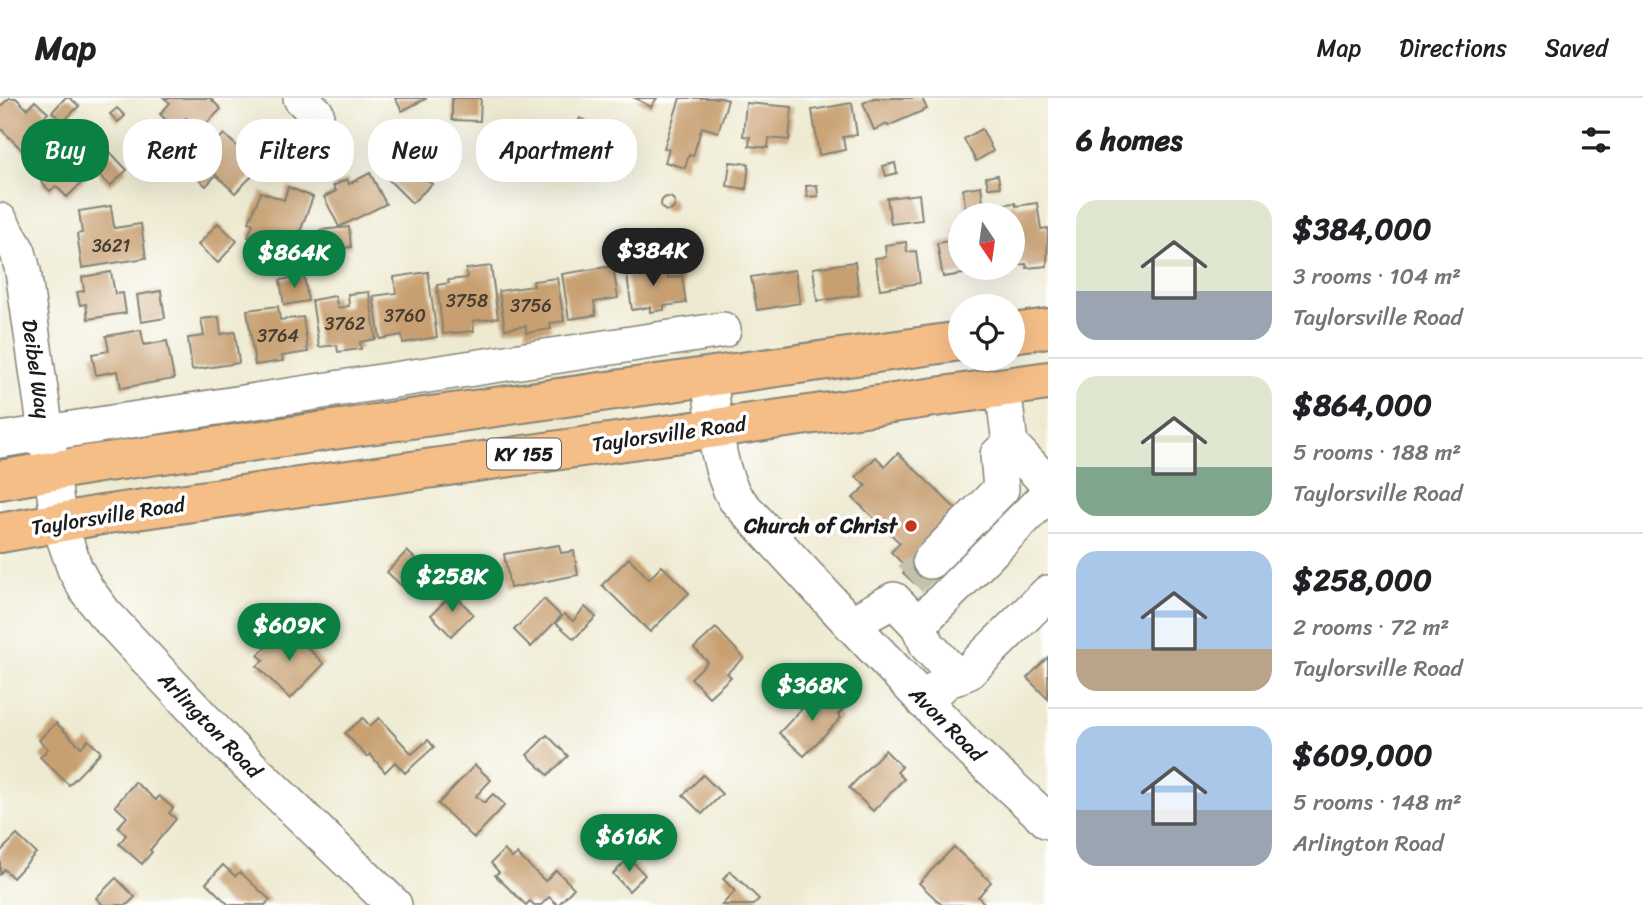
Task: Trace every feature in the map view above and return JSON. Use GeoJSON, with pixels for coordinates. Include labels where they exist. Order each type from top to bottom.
{"type":"FeatureCollection","features":[{"type":"Feature","properties":{"kind":"main road"},"geometry":{"type":"LineString","coordinates":[[1025,331],[1048,328]]}},
{"type":"Feature","properties":{"kind":"main road","name":"KY 155"},"geometry":{"type":"LineString","coordinates":[[0,480],[93,464],[948,343]]}},
{"type":"Feature","properties":{"kind":"main road","name":"Taylorsville Road"},"geometry":{"type":"LineString","coordinates":[[0,533],[576,446],[1048,381]]}},
{"type":"Feature","properties":{"kind":"street","name":"Deibel Way"},"geometry":{"type":"LineString","coordinates":[[0,221],[18,252],[23,271],[59,523]]}},
{"type":"Feature","properties":{"kind":"street"},"geometry":{"type":"LineString","coordinates":[[0,440],[723,330]]}},
{"type":"Feature","properties":{"kind":"street","name":"Avon Road"},"geometry":{"type":"LineString","coordinates":[[709,377],[726,482],[735,498],[972,751],[1048,821]]}},
{"type":"Feature","properties":{"kind":"street"},"geometry":{"type":"LineString","coordinates":[[1003,387],[1010,444],[1048,484]]}},
{"type":"Feature","properties":{"kind":"street"},"geometry":{"type":"LineString","coordinates":[[853,626],[911,580],[1001,489],[998,455],[1010,444]]}},
{"type":"Feature","properties":{"kind":"street"},"geometry":{"type":"LineString","coordinates":[[919,625],[1048,494]]}},
{"type":"Feature","properties":{"kind":"street","name":"Arlington Road"},"geometry":{"type":"LineString","coordinates":[[59,523],[75,569],[104,613],[229,746],[394,905]]}},
{"type":"Feature","properties":{"kind":"street"},"geometry":{"type":"LineString","coordinates":[[911,580],[919,625],[928,646],[957,677]]}},
{"type":"Feature","properties":{"kind":"street"},"geometry":{"type":"LineString","coordinates":[[925,702],[946,681],[968,672],[1048,593]]}},
{"type":"Feature","properties":{"kind":"building"},"geometry":{"type":"Polygon","coordinates":[[[9,98],[16,98],[27,109],[35,101],[48,113],[42,119],[21,119],[21,149],[0,128],[0,107],[9,98]]]}},
{"type":"Feature","properties":{"kind":"building"},"geometry":{"type":"Polygon","coordinates":[[[65,98],[70,98],[79,106],[66,119],[60,119],[52,112],[65,98]]]}},
{"type":"Feature","properties":{"kind":"building"},"geometry":{"type":"Polygon","coordinates":[[[164,98],[210,98],[221,109],[211,119],[165,119],[160,114],[170,103],[164,98]]]}},
{"type":"Feature","properties":{"kind":"building"},"geometry":{"type":"Polygon","coordinates":[[[395,98],[427,98],[402,111],[395,98]]]}},
{"type":"Feature","properties":{"kind":"building"},"geometry":{"type":"Polygon","coordinates":[[[452,98],[481,98],[480,119],[452,119],[452,98]]]}},
{"type":"Feature","properties":{"kind":"building"},"geometry":{"type":"Polygon","coordinates":[[[635,98],[657,98],[651,107],[635,98]]]}},
{"type":"Feature","properties":{"kind":"building"},"geometry":{"type":"Polygon","coordinates":[[[680,98],[728,100],[718,132],[702,127],[693,156],[689,155],[685,168],[665,162],[669,149],[664,148],[680,98]]]}},
{"type":"Feature","properties":{"kind":"building"},"geometry":{"type":"Polygon","coordinates":[[[874,98],[922,98],[927,109],[874,130],[863,103],[874,98]]]}},
{"type":"Feature","properties":{"kind":"building"},"geometry":{"type":"Polygon","coordinates":[[[746,103],[792,107],[789,140],[769,138],[768,148],[749,146],[750,137],[743,136],[746,103]]]}},
{"type":"Feature","properties":{"kind":"building"},"geometry":{"type":"Polygon","coordinates":[[[852,103],[857,135],[843,137],[845,150],[819,155],[812,110],[852,103]]]}},
{"type":"Feature","properties":{"kind":"building"},"geometry":{"type":"Polygon","coordinates":[[[117,108],[125,116],[118,122],[110,114],[117,108]]]}},
{"type":"Feature","properties":{"kind":"building"},"geometry":{"type":"Polygon","coordinates":[[[982,129],[993,151],[976,161],[964,139],[982,129]]]}},
{"type":"Feature","properties":{"kind":"building"},"geometry":{"type":"Polygon","coordinates":[[[224,134],[236,145],[236,182],[246,182],[235,193],[222,181],[224,134]]]}},
{"type":"Feature","properties":{"kind":"building"},"geometry":{"type":"Polygon","coordinates":[[[109,153],[123,166],[123,174],[110,186],[106,182],[109,182],[109,153]]]}},
{"type":"Feature","properties":{"kind":"building"},"geometry":{"type":"Polygon","coordinates":[[[730,162],[749,164],[746,189],[727,186],[730,162]]]}},
{"type":"Feature","properties":{"kind":"building"},"geometry":{"type":"Polygon","coordinates":[[[895,163],[897,173],[886,176],[883,166],[895,163]]]}},
{"type":"Feature","properties":{"kind":"building"},"geometry":{"type":"Polygon","coordinates":[[[368,174],[368,182],[375,182],[386,204],[339,227],[324,197],[336,191],[333,186],[341,182],[349,184],[368,174]]]}},
{"type":"Feature","properties":{"kind":"building"},"geometry":{"type":"Polygon","coordinates":[[[998,175],[1000,187],[988,188],[986,177],[998,175]]]}},
{"type":"Feature","properties":{"kind":"building"},"geometry":{"type":"Polygon","coordinates":[[[41,182],[83,182],[67,197],[56,186],[50,191],[41,182]]]}},
{"type":"Feature","properties":{"kind":"building"},"geometry":{"type":"Polygon","coordinates":[[[391,182],[432,184],[412,203],[391,182]]]}},
{"type":"Feature","properties":{"kind":"building"},"geometry":{"type":"Polygon","coordinates":[[[817,185],[818,196],[807,197],[806,186],[817,185]]]}},
{"type":"Feature","properties":{"kind":"building"},"geometry":{"type":"Polygon","coordinates":[[[981,186],[983,203],[965,203],[963,189],[981,186]]]}},
{"type":"Feature","properties":{"kind":"building"},"geometry":{"type":"Polygon","coordinates":[[[288,187],[313,197],[297,240],[276,232],[271,246],[248,237],[253,224],[249,222],[261,192],[284,200],[288,187]]]}},
{"type":"Feature","properties":{"kind":"building"},"geometry":{"type":"Polygon","coordinates":[[[919,194],[922,220],[891,224],[887,198],[919,194]]]}},
{"type":"Feature","properties":{"kind":"building"},"geometry":{"type":"Polygon","coordinates":[[[668,197],[673,199],[673,209],[668,211],[663,209],[661,204],[663,199],[668,197]]]}},
{"type":"Feature","properties":{"kind":"building"},"geometry":{"type":"Polygon","coordinates":[[[1037,203],[1041,229],[1048,228],[1047,266],[1027,268],[1026,205],[1037,203]]]}},
{"type":"Feature","properties":{"kind":"building"},"geometry":{"type":"Polygon","coordinates":[[[111,206],[114,228],[141,224],[146,258],[82,268],[77,234],[82,233],[79,211],[111,206]]]}},
{"type":"Feature","properties":{"kind":"building"},"geometry":{"type":"Polygon","coordinates":[[[218,223],[237,241],[218,263],[198,245],[218,223]]]}},
{"type":"Feature","properties":{"kind":"building"},"geometry":{"type":"Polygon","coordinates":[[[349,227],[351,247],[322,250],[320,230],[349,227]]]}},
{"type":"Feature","properties":{"kind":"building"},"geometry":{"type":"Polygon","coordinates":[[[948,241],[948,276],[943,277],[937,243],[948,241]]]}},
{"type":"Feature","properties":{"kind":"building"},"geometry":{"type":"Polygon","coordinates":[[[906,242],[907,252],[916,251],[920,283],[880,289],[875,258],[886,257],[885,245],[906,242]]]}},
{"type":"Feature","properties":{"kind":"building"},"geometry":{"type":"Polygon","coordinates":[[[645,259],[647,274],[667,271],[668,278],[682,276],[686,303],[664,306],[664,310],[650,312],[650,307],[632,310],[625,262],[645,259]]]}},
{"type":"Feature","properties":{"kind":"building"},"geometry":{"type":"Polygon","coordinates":[[[855,262],[859,295],[817,301],[813,268],[855,262]]]}},
{"type":"Feature","properties":{"kind":"building"},"geometry":{"type":"Polygon","coordinates":[[[491,266],[498,318],[473,321],[474,331],[443,334],[437,285],[449,283],[448,280],[467,278],[466,269],[491,266]]]}},
{"type":"Feature","properties":{"kind":"building"},"geometry":{"type":"Polygon","coordinates":[[[613,266],[618,298],[594,302],[596,315],[569,319],[562,274],[613,266]]]}},
{"type":"Feature","properties":{"kind":"building"},"geometry":{"type":"Polygon","coordinates":[[[795,270],[800,303],[757,310],[751,277],[795,270]]]}},
{"type":"Feature","properties":{"kind":"building"},"geometry":{"type":"Polygon","coordinates":[[[111,272],[115,294],[123,293],[126,313],[88,319],[86,304],[80,305],[77,292],[84,291],[82,277],[111,272]]]}},
{"type":"Feature","properties":{"kind":"building"},"geometry":{"type":"Polygon","coordinates":[[[428,272],[437,337],[403,343],[402,335],[380,339],[373,296],[396,293],[394,277],[428,272]]]}},
{"type":"Feature","properties":{"kind":"building"},"geometry":{"type":"Polygon","coordinates":[[[304,276],[308,301],[284,305],[280,280],[304,276]]]}},
{"type":"Feature","properties":{"kind":"building"},"geometry":{"type":"Polygon","coordinates":[[[557,278],[564,321],[550,323],[551,329],[526,333],[526,326],[505,329],[499,291],[534,286],[533,281],[557,278]]]}},
{"type":"Feature","properties":{"kind":"building"},"geometry":{"type":"Polygon","coordinates":[[[161,291],[165,318],[141,322],[137,295],[161,291]]]}},
{"type":"Feature","properties":{"kind":"building"},"geometry":{"type":"Polygon","coordinates":[[[369,292],[376,339],[360,342],[361,349],[338,352],[337,345],[319,347],[312,300],[335,296],[338,308],[349,306],[348,294],[369,292]]]}},
{"type":"Feature","properties":{"kind":"building"},"geometry":{"type":"Polygon","coordinates":[[[278,306],[280,320],[303,317],[308,352],[282,356],[283,361],[255,365],[247,310],[278,306]]]}},
{"type":"Feature","properties":{"kind":"building"},"geometry":{"type":"Polygon","coordinates":[[[219,317],[221,334],[235,332],[239,363],[192,370],[188,338],[204,336],[201,319],[219,317]]]}},
{"type":"Feature","properties":{"kind":"building"},"geometry":{"type":"Polygon","coordinates":[[[141,330],[144,345],[167,341],[174,379],[121,388],[118,371],[96,375],[92,354],[109,351],[106,336],[141,330]]]}},
{"type":"Feature","properties":{"kind":"building","name":"Church of Christ"},"geometry":{"type":"Polygon","coordinates":[[[898,453],[956,509],[914,553],[932,563],[914,583],[903,573],[907,568],[891,552],[900,543],[853,498],[866,486],[856,477],[876,457],[885,466],[898,453]]]}},
{"type":"Feature","properties":{"kind":"building"},"geometry":{"type":"Polygon","coordinates":[[[559,545],[561,553],[574,551],[578,575],[510,588],[504,554],[559,545]]]}},
{"type":"Feature","properties":{"kind":"building"},"geometry":{"type":"Polygon","coordinates":[[[407,551],[426,569],[406,590],[387,572],[407,551]]]}},
{"type":"Feature","properties":{"kind":"building"},"geometry":{"type":"Polygon","coordinates":[[[629,558],[649,579],[662,566],[689,593],[650,632],[602,585],[629,558]]]}},
{"type":"Feature","properties":{"kind":"building"},"geometry":{"type":"Polygon","coordinates":[[[453,593],[473,614],[451,636],[431,615],[453,593]]]}},
{"type":"Feature","properties":{"kind":"building"},"geometry":{"type":"Polygon","coordinates":[[[544,599],[561,616],[531,647],[514,630],[544,599]]]}},
{"type":"Feature","properties":{"kind":"building"},"geometry":{"type":"Polygon","coordinates":[[[585,607],[596,617],[574,639],[556,623],[564,614],[573,621],[585,607]]]}},
{"type":"Feature","properties":{"kind":"building"},"geometry":{"type":"Polygon","coordinates":[[[286,626],[324,664],[290,699],[257,666],[264,660],[258,655],[286,626]]]}},
{"type":"Feature","properties":{"kind":"building"},"geometry":{"type":"Polygon","coordinates":[[[716,628],[744,658],[727,673],[731,677],[709,697],[691,678],[708,662],[694,648],[716,628]]]}},
{"type":"Feature","properties":{"kind":"building"},"geometry":{"type":"Polygon","coordinates":[[[1048,657],[1048,699],[1027,678],[1048,657]]]}},
{"type":"Feature","properties":{"kind":"building"},"geometry":{"type":"Polygon","coordinates":[[[823,692],[842,710],[838,715],[841,718],[804,756],[779,733],[814,696],[817,699],[823,692]]]}},
{"type":"Feature","properties":{"kind":"building"},"geometry":{"type":"Polygon","coordinates":[[[363,718],[370,726],[379,718],[412,754],[428,740],[434,747],[405,773],[395,762],[385,772],[370,754],[367,757],[345,733],[363,718]]]}},
{"type":"Feature","properties":{"kind":"building"},"geometry":{"type":"Polygon","coordinates":[[[56,723],[81,747],[88,740],[101,752],[69,785],[40,757],[48,749],[39,740],[56,723]]]}},
{"type":"Feature","properties":{"kind":"building"},"geometry":{"type":"Polygon","coordinates":[[[547,735],[568,756],[548,775],[527,755],[547,735]]]}},
{"type":"Feature","properties":{"kind":"building"},"geometry":{"type":"Polygon","coordinates":[[[885,750],[902,767],[897,772],[904,779],[873,811],[849,788],[885,750]]]}},
{"type":"Feature","properties":{"kind":"building"},"geometry":{"type":"Polygon","coordinates":[[[475,765],[491,780],[476,796],[484,803],[493,794],[505,805],[474,838],[438,804],[475,765]]]}},
{"type":"Feature","properties":{"kind":"building"},"geometry":{"type":"Polygon","coordinates":[[[703,775],[722,794],[702,814],[683,795],[703,775]]]}},
{"type":"Feature","properties":{"kind":"building"},"geometry":{"type":"Polygon","coordinates":[[[135,782],[156,800],[159,796],[173,808],[169,813],[176,819],[142,864],[119,844],[126,835],[118,827],[127,817],[115,806],[135,782]]]}},
{"type":"Feature","properties":{"kind":"building"},"geometry":{"type":"Polygon","coordinates":[[[17,835],[36,853],[13,878],[4,869],[0,874],[0,852],[17,835]]]}},
{"type":"Feature","properties":{"kind":"building"},"geometry":{"type":"Polygon","coordinates":[[[954,847],[991,882],[978,897],[986,905],[942,905],[919,883],[954,847]]]}},
{"type":"Feature","properties":{"kind":"building"},"geometry":{"type":"Polygon","coordinates":[[[504,850],[512,858],[517,854],[545,881],[556,870],[574,888],[558,905],[549,897],[541,905],[534,905],[530,901],[526,905],[495,875],[499,872],[491,863],[504,850]]]}},
{"type":"Feature","properties":{"kind":"building"},"geometry":{"type":"Polygon","coordinates":[[[629,858],[645,875],[629,891],[613,874],[629,858]]]}},
{"type":"Feature","properties":{"kind":"building"},"geometry":{"type":"Polygon","coordinates":[[[223,865],[235,876],[240,872],[270,900],[265,905],[229,905],[206,883],[223,865]]]}},
{"type":"Feature","properties":{"kind":"building"},"geometry":{"type":"Polygon","coordinates":[[[730,871],[759,899],[753,905],[722,905],[735,891],[723,879],[730,871]]]}},
{"type":"Feature","properties":{"kind":"building"},"geometry":{"type":"Polygon","coordinates":[[[116,878],[135,897],[127,905],[103,905],[96,898],[116,878]]]}},
{"type":"Feature","properties":{"kind":"tunnel"},"geometry":{"type":"LineString","coordinates":[[910,579],[930,561]]}},
{"type":"Feature","properties":{"kind":"place","name":"Church of Christ"},"geometry":{"type":"Point","coordinates":[911,526]}}]}
